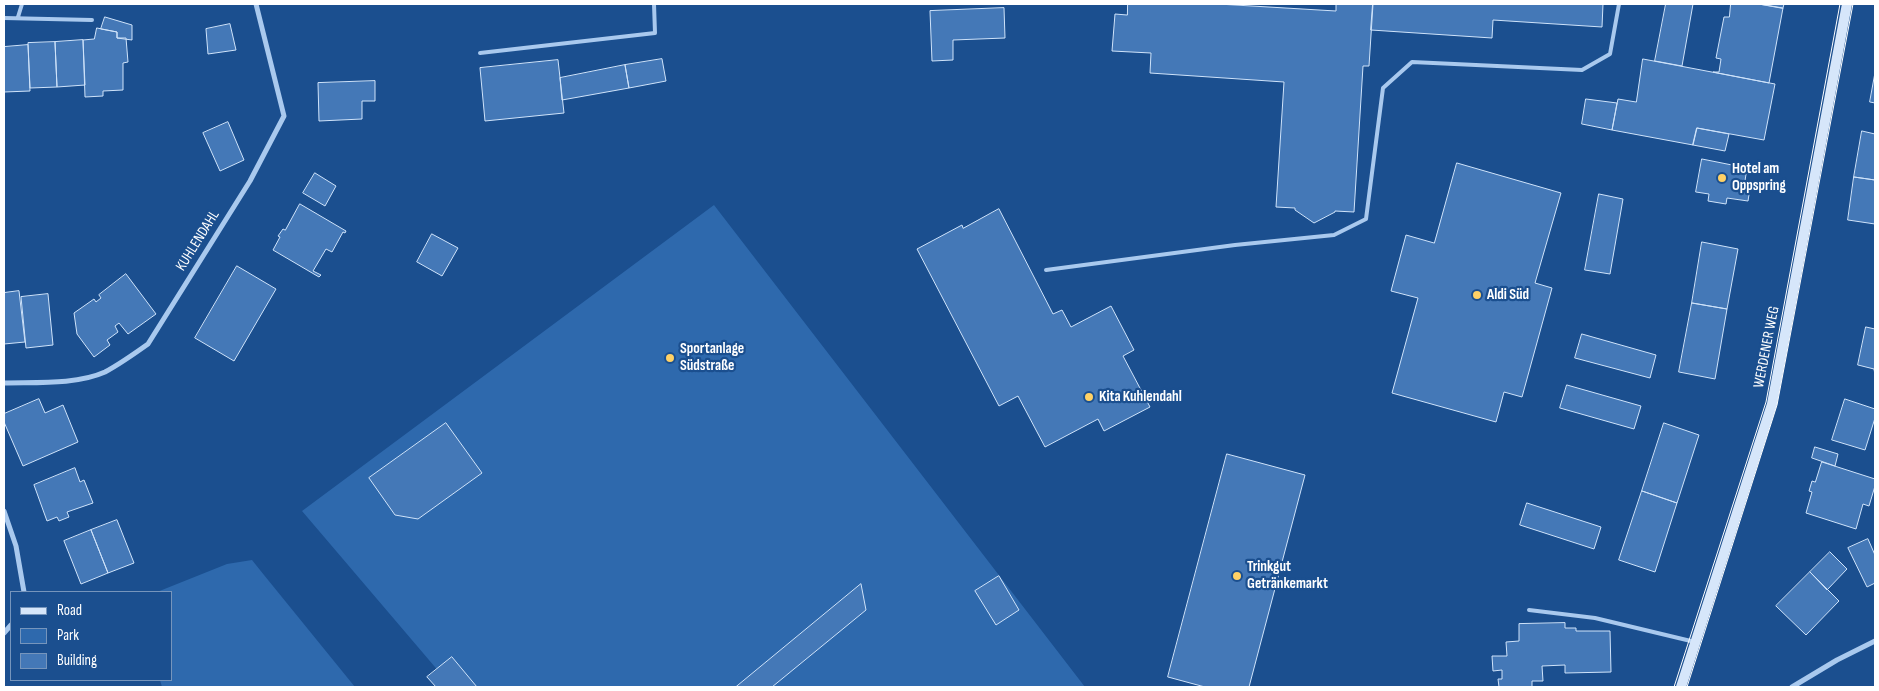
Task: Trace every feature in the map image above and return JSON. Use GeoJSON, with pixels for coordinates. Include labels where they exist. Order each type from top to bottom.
{"type":"FeatureCollection","features":[{"type":"Feature","properties":{"kind":"main road","name":"WERDENER WEG"},"geometry":{"type":"LineString","coordinates":[[1681,687],[1772,404],[1847,4]]}},
{"type":"Feature","properties":{"kind":"street","name":"KUHLENDAHL"},"geometry":{"type":"LineString","coordinates":[[4,383],[68,381],[103,373],[124,362],[148,344],[250,181],[284,116],[256,4]]}},
{"type":"Feature","properties":{"kind":"street"},"geometry":{"type":"LineString","coordinates":[[4,511],[16,546],[24,591]]}},
{"type":"Feature","properties":{"kind":"street"},"geometry":{"type":"LineString","coordinates":[[1792,687],[1837,660],[1875,641]]}},
{"type":"Feature","properties":{"kind":"lane"},"geometry":{"type":"LineString","coordinates":[[18,17],[22,4]]}},
{"type":"Feature","properties":{"kind":"lane"},"geometry":{"type":"LineString","coordinates":[[480,52],[655,33],[654,4]]}},
{"type":"Feature","properties":{"kind":"lane"},"geometry":{"type":"LineString","coordinates":[[1046,270],[1225,246],[1334,235],[1366,219],[1383,88],[1412,62],[1582,70],[1610,54],[1619,4]]}},
{"type":"Feature","properties":{"kind":"lane"},"geometry":{"type":"LineString","coordinates":[[4,18],[92,20]]}},
{"type":"Feature","properties":{"kind":"lane"},"geometry":{"type":"LineString","coordinates":[[1529,610],[1595,618],[1696,642]]}},
{"type":"Feature","properties":{"kind":"green space","name":"Sportanlage Südstraße"},"geometry":{"type":"Polygon","coordinates":[[[714,205],[1085,687],[452,687],[302,511],[714,205]]]}},
{"type":"Feature","properties":{"kind":"green space"},"geometry":{"type":"Polygon","coordinates":[[[252,560],[355,687],[162,687],[160,681],[172,681],[172,591],[160,591],[227,564],[252,560]]]}},
{"type":"Feature","properties":{"kind":"building"},"geometry":{"type":"Polygon","coordinates":[[[1128,4],[1218,4],[1336,11],[1336,4],[1373,4],[1369,66],[1363,66],[1354,212],[1335,211],[1314,223],[1295,210],[1295,208],[1276,207],[1284,82],[1150,73],[1151,53],[1112,51],[1115,14],[1127,15],[1128,4]]]}},
{"type":"Feature","properties":{"kind":"building"},"geometry":{"type":"Polygon","coordinates":[[[1373,4],[1603,4],[1602,27],[1493,20],[1492,38],[1371,30],[1373,4]]]}},
{"type":"Feature","properties":{"kind":"building"},"geometry":{"type":"Polygon","coordinates":[[[1666,4],[1693,4],[1682,66],[1655,61],[1666,4]]]}},
{"type":"Feature","properties":{"kind":"building"},"geometry":{"type":"Polygon","coordinates":[[[1731,4],[1759,4],[1783,8],[1769,83],[1713,72],[1719,72],[1721,59],[1716,58],[1724,17],[1729,17],[1731,4]]]}},
{"type":"Feature","properties":{"kind":"building"},"geometry":{"type":"Polygon","coordinates":[[[1759,4],[1784,4],[1783,8],[1759,4]]]}},
{"type":"Feature","properties":{"kind":"building"},"geometry":{"type":"Polygon","coordinates":[[[1004,8],[1005,38],[953,40],[953,60],[932,61],[930,11],[1004,8]]]}},
{"type":"Feature","properties":{"kind":"building"},"geometry":{"type":"Polygon","coordinates":[[[105,17],[132,25],[132,40],[117,38],[117,32],[101,29],[105,17]]]}},
{"type":"Feature","properties":{"kind":"building"},"geometry":{"type":"Polygon","coordinates":[[[230,24],[236,50],[208,54],[206,29],[230,24]]]}},
{"type":"Feature","properties":{"kind":"building"},"geometry":{"type":"Polygon","coordinates":[[[97,28],[117,32],[117,38],[126,38],[128,62],[123,63],[123,90],[103,91],[103,96],[85,97],[83,40],[94,39],[97,28]]]}},
{"type":"Feature","properties":{"kind":"building"},"geometry":{"type":"Polygon","coordinates":[[[83,40],[85,85],[57,87],[55,42],[83,40]]]}},
{"type":"Feature","properties":{"kind":"building"},"geometry":{"type":"Polygon","coordinates":[[[55,42],[57,87],[30,88],[28,43],[55,42]]]}},
{"type":"Feature","properties":{"kind":"building"},"geometry":{"type":"Polygon","coordinates":[[[28,45],[30,91],[4,92],[4,47],[28,45]]]}},
{"type":"Feature","properties":{"kind":"building"},"geometry":{"type":"Polygon","coordinates":[[[662,59],[666,81],[629,88],[625,65],[662,59]]]}},
{"type":"Feature","properties":{"kind":"building"},"geometry":{"type":"Polygon","coordinates":[[[1643,59],[1775,84],[1764,140],[1697,128],[1693,145],[1612,130],[1618,99],[1636,102],[1643,59]]]}},
{"type":"Feature","properties":{"kind":"building"},"geometry":{"type":"Polygon","coordinates":[[[558,60],[564,113],[485,121],[480,68],[558,60]]]}},
{"type":"Feature","properties":{"kind":"building"},"geometry":{"type":"Polygon","coordinates":[[[625,65],[629,88],[562,100],[560,78],[625,65]]]}},
{"type":"Feature","properties":{"kind":"building"},"geometry":{"type":"Polygon","coordinates":[[[1875,73],[1875,103],[1870,102],[1875,73]]]}},
{"type":"Feature","properties":{"kind":"building"},"geometry":{"type":"Polygon","coordinates":[[[375,81],[375,101],[362,101],[362,119],[319,121],[318,83],[375,81]]]}},
{"type":"Feature","properties":{"kind":"building"},"geometry":{"type":"Polygon","coordinates":[[[1586,99],[1617,103],[1612,130],[1582,124],[1586,99]]]}},
{"type":"Feature","properties":{"kind":"building"},"geometry":{"type":"Polygon","coordinates":[[[228,122],[244,160],[220,171],[203,133],[228,122]]]}},
{"type":"Feature","properties":{"kind":"building"},"geometry":{"type":"Polygon","coordinates":[[[1697,128],[1729,134],[1725,151],[1693,145],[1697,128]]]}},
{"type":"Feature","properties":{"kind":"building"},"geometry":{"type":"Polygon","coordinates":[[[1862,131],[1875,134],[1875,180],[1854,177],[1862,131]]]}},
{"type":"Feature","properties":{"kind":"building","name":"Hotel am Oppspring"},"geometry":{"type":"Polygon","coordinates":[[[1702,159],[1747,168],[1744,187],[1750,188],[1748,201],[1727,198],[1726,204],[1708,201],[1709,194],[1696,192],[1702,159]]]}},
{"type":"Feature","properties":{"kind":"building","name":"Aldi Süd"},"geometry":{"type":"Polygon","coordinates":[[[1457,163],[1561,193],[1535,283],[1552,288],[1522,397],[1504,392],[1496,422],[1392,393],[1418,298],[1391,291],[1406,235],[1434,243],[1457,163]]]}},
{"type":"Feature","properties":{"kind":"building"},"geometry":{"type":"Polygon","coordinates":[[[315,173],[336,186],[325,206],[303,193],[315,173]]]}},
{"type":"Feature","properties":{"kind":"building"},"geometry":{"type":"Polygon","coordinates":[[[1854,177],[1875,180],[1875,224],[1848,220],[1854,177]]]}},
{"type":"Feature","properties":{"kind":"building"},"geometry":{"type":"Polygon","coordinates":[[[1599,194],[1623,199],[1610,274],[1585,270],[1599,194]]]}},
{"type":"Feature","properties":{"kind":"building"},"geometry":{"type":"Polygon","coordinates":[[[300,204],[346,231],[345,233],[343,232],[332,252],[326,249],[313,271],[321,275],[319,277],[273,250],[280,237],[278,236],[283,229],[285,230],[300,204]]]}},
{"type":"Feature","properties":{"kind":"building"},"geometry":{"type":"Polygon","coordinates":[[[999,209],[1053,314],[1062,310],[1071,327],[1111,306],[1134,350],[1123,356],[1150,407],[1104,431],[1098,419],[1045,447],[1018,396],[999,406],[917,249],[962,225],[963,228],[999,209]]]}},
{"type":"Feature","properties":{"kind":"building"},"geometry":{"type":"Polygon","coordinates":[[[432,234],[458,248],[442,276],[417,262],[432,234]]]}},
{"type":"Feature","properties":{"kind":"building"},"geometry":{"type":"Polygon","coordinates":[[[1702,242],[1738,249],[1727,309],[1692,303],[1702,242]]]}},
{"type":"Feature","properties":{"kind":"building"},"geometry":{"type":"Polygon","coordinates":[[[237,266],[276,289],[234,361],[195,338],[237,266]]]}},
{"type":"Feature","properties":{"kind":"building"},"geometry":{"type":"Polygon","coordinates":[[[126,274],[156,314],[128,334],[119,323],[115,326],[118,332],[107,340],[110,345],[94,357],[77,334],[74,313],[94,299],[96,302],[101,298],[99,295],[126,274]]]}},
{"type":"Feature","properties":{"kind":"building"},"geometry":{"type":"Polygon","coordinates":[[[19,291],[25,342],[4,344],[4,293],[19,291]]]}},
{"type":"Feature","properties":{"kind":"building"},"geometry":{"type":"Polygon","coordinates":[[[48,294],[53,345],[26,348],[21,297],[48,294]]]}},
{"type":"Feature","properties":{"kind":"building"},"geometry":{"type":"Polygon","coordinates":[[[1692,303],[1727,309],[1715,379],[1679,372],[1692,303]]]}},
{"type":"Feature","properties":{"kind":"building"},"geometry":{"type":"Polygon","coordinates":[[[1866,327],[1875,329],[1875,375],[1874,369],[1858,365],[1866,327]]]}},
{"type":"Feature","properties":{"kind":"building"},"geometry":{"type":"Polygon","coordinates":[[[1582,334],[1656,355],[1650,378],[1575,358],[1582,334]]]}},
{"type":"Feature","properties":{"kind":"building"},"geometry":{"type":"Polygon","coordinates":[[[1567,385],[1641,406],[1634,429],[1560,408],[1567,385]]]}},
{"type":"Feature","properties":{"kind":"building"},"geometry":{"type":"Polygon","coordinates":[[[39,399],[45,413],[63,405],[78,442],[23,466],[4,422],[4,414],[39,399]]]}},
{"type":"Feature","properties":{"kind":"building"},"geometry":{"type":"Polygon","coordinates":[[[1845,399],[1875,409],[1875,418],[1865,450],[1832,440],[1845,399]]]}},
{"type":"Feature","properties":{"kind":"building"},"geometry":{"type":"Polygon","coordinates":[[[446,423],[482,473],[418,519],[395,515],[369,478],[446,423]]]}},
{"type":"Feature","properties":{"kind":"building"},"geometry":{"type":"Polygon","coordinates":[[[1664,423],[1699,435],[1677,503],[1642,491],[1664,423]]]}},
{"type":"Feature","properties":{"kind":"building"},"geometry":{"type":"Polygon","coordinates":[[[1815,447],[1838,454],[1835,466],[1812,458],[1815,447]]]}},
{"type":"Feature","properties":{"kind":"building","name":"Trinkgut Getränkemarkt"},"geometry":{"type":"Polygon","coordinates":[[[1227,454],[1305,475],[1249,687],[1205,687],[1168,677],[1227,454]]]}},
{"type":"Feature","properties":{"kind":"building"},"geometry":{"type":"Polygon","coordinates":[[[1822,462],[1875,479],[1875,486],[1869,506],[1863,504],[1856,529],[1806,513],[1812,492],[1809,491],[1812,481],[1815,482],[1822,462]]]}},
{"type":"Feature","properties":{"kind":"building"},"geometry":{"type":"Polygon","coordinates":[[[75,468],[80,482],[84,480],[93,503],[67,512],[69,517],[59,521],[57,517],[47,521],[34,485],[75,468]]]}},
{"type":"Feature","properties":{"kind":"building"},"geometry":{"type":"Polygon","coordinates":[[[1642,491],[1677,503],[1655,572],[1619,560],[1642,491]]]}},
{"type":"Feature","properties":{"kind":"building"},"geometry":{"type":"Polygon","coordinates":[[[1527,503],[1601,527],[1594,549],[1520,525],[1527,503]]]}},
{"type":"Feature","properties":{"kind":"building"},"geometry":{"type":"Polygon","coordinates":[[[117,520],[134,563],[108,573],[91,530],[117,520]]]}},
{"type":"Feature","properties":{"kind":"building"},"geometry":{"type":"Polygon","coordinates":[[[91,530],[108,573],[81,584],[64,541],[91,530]]]}},
{"type":"Feature","properties":{"kind":"building"},"geometry":{"type":"Polygon","coordinates":[[[1868,539],[1875,555],[1875,583],[1867,587],[1848,548],[1868,539]]]}},
{"type":"Feature","properties":{"kind":"building"},"geometry":{"type":"Polygon","coordinates":[[[1830,552],[1847,569],[1827,590],[1810,572],[1830,552]]]}},
{"type":"Feature","properties":{"kind":"building"},"geometry":{"type":"Polygon","coordinates":[[[1810,572],[1839,601],[1806,635],[1776,606],[1810,572]]]}},
{"type":"Feature","properties":{"kind":"building"},"geometry":{"type":"Polygon","coordinates":[[[999,576],[1019,610],[996,625],[975,591],[999,576]]]}},
{"type":"Feature","properties":{"kind":"building"},"geometry":{"type":"Polygon","coordinates":[[[861,584],[866,610],[772,687],[736,687],[861,584]]]}},
{"type":"Feature","properties":{"kind":"building"},"geometry":{"type":"Polygon","coordinates":[[[1565,623],[1565,628],[1576,628],[1576,631],[1610,631],[1611,672],[1565,673],[1565,665],[1542,666],[1543,681],[1532,681],[1532,687],[1499,687],[1498,679],[1502,679],[1502,670],[1493,671],[1492,656],[1507,656],[1506,642],[1519,641],[1519,624],[1565,623]]]}},
{"type":"Feature","properties":{"kind":"building"},"geometry":{"type":"Polygon","coordinates":[[[452,657],[477,687],[436,687],[427,677],[452,657]]]}},
{"type":"Feature","properties":{"kind":"tram line"},"geometry":{"type":"LineString","coordinates":[[1674,687],[1766,402],[1840,4]]}},
{"type":"Feature","properties":{"kind":"tram line"},"geometry":{"type":"LineString","coordinates":[[1687,687],[1777,405],[1853,4]]}},
{"type":"Feature","properties":{"kind":"place","name":"Hotel am Oppspring"},"geometry":{"type":"Point","coordinates":[1722,178]}},
{"type":"Feature","properties":{"kind":"place","name":"Aldi Süd"},"geometry":{"type":"Point","coordinates":[1477,295]}},
{"type":"Feature","properties":{"kind":"place","name":"Sportanlage Südstraße"},"geometry":{"type":"Point","coordinates":[670,358]}},
{"type":"Feature","properties":{"kind":"place","name":"Kita Kuhlendahl"},"geometry":{"type":"Point","coordinates":[1089,397]}},
{"type":"Feature","properties":{"kind":"place","name":"Trinkgut Getränkemarkt"},"geometry":{"type":"Point","coordinates":[1237,576]}}]}
